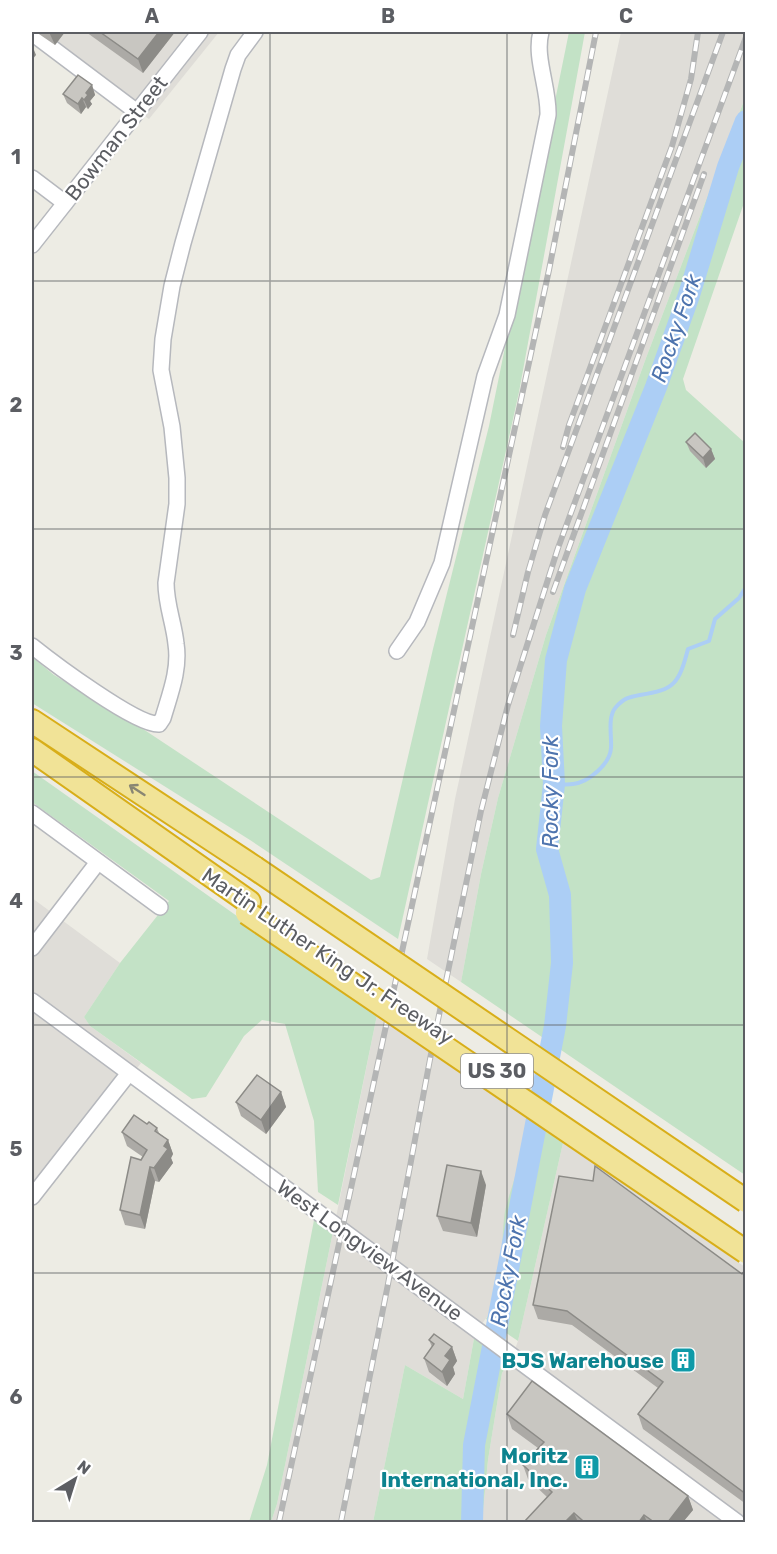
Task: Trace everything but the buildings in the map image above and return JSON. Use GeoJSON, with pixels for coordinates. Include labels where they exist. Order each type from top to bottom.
{"type":"FeatureCollection","features":[{"type":"Feature","properties":{"kind":"highway","name":"Martin Luther King Jr. Freeway"},"geometry":{"type":"LineString","coordinates":[[32,721],[173,814],[256,864],[746,1201]]}},
{"type":"Feature","properties":{"kind":"highway","name":"Martin Luther King Jr. Freeway"},"geometry":{"type":"LineString","coordinates":[[32,750],[194,864],[248,907],[746,1240]]}},
{"type":"Feature","properties":{"kind":"highway"},"geometry":{"type":"LineString","coordinates":[[256,864],[746,1189]]}},
{"type":"Feature","properties":{"kind":"highway"},"geometry":{"type":"LineString","coordinates":[[248,907],[746,1252]]}},
{"type":"Feature","properties":{"kind":"street","name":"Bowman Street"},"geometry":{"type":"LineString","coordinates":[[32,245],[201,32]]}},
{"type":"Feature","properties":{"kind":"street"},"geometry":{"type":"LineString","coordinates":[[32,646],[62,669],[132,715],[152,725],[159,724],[163,718],[177,661],[176,643],[166,596],[177,495],[172,427],[161,370],[162,339],[183,243],[229,80],[238,55],[255,32]]}},
{"type":"Feature","properties":{"kind":"street"},"geometry":{"type":"LineString","coordinates":[[397,651],[417,622],[442,563],[485,376],[507,315],[548,115],[539,52],[541,32]]}},
{"type":"Feature","properties":{"kind":"street"},"geometry":{"type":"LineString","coordinates":[[32,33],[137,112]]}},
{"type":"Feature","properties":{"kind":"street"},"geometry":{"type":"LineString","coordinates":[[32,178],[65,203]]}},
{"type":"Feature","properties":{"kind":"street"},"geometry":{"type":"LineString","coordinates":[[32,813],[160,907]]}},
{"type":"Feature","properties":{"kind":"street"},"geometry":{"type":"LineString","coordinates":[[32,948],[98,862]]}},
{"type":"Feature","properties":{"kind":"street","name":"West Longview Avenue"},"geometry":{"type":"LineString","coordinates":[[32,1001],[737,1522]]}},
{"type":"Feature","properties":{"kind":"street"},"geometry":{"type":"LineString","coordinates":[[32,1197],[129,1073]]}},
{"type":"Feature","properties":{"kind":"shaded area"},"geometry":{"type":"Polygon","coordinates":[[[32,32],[219,32],[149,119],[32,32]]]}},
{"type":"Feature","properties":{"kind":"shaded area"},"geometry":{"type":"Polygon","coordinates":[[[621,32],[745,32],[745,98],[646,358],[546,635],[498,798],[461,982],[427,959],[455,799],[621,32]]]}},
{"type":"Feature","properties":{"kind":"shaded area"},"geometry":{"type":"Polygon","coordinates":[[[32,898],[120,963],[84,1017],[90,1026],[141,1063],[37,1196],[32,1191],[32,898]]]}},
{"type":"Feature","properties":{"kind":"shaded area"},"geometry":{"type":"Polygon","coordinates":[[[377,1015],[542,1129],[530,1137],[506,1209],[498,1289],[493,1309],[475,1333],[463,1399],[405,1365],[373,1522],[271,1522],[277,1504],[377,1015]]]}},
{"type":"Feature","properties":{"kind":"shaded area"},"geometry":{"type":"Polygon","coordinates":[[[563,1143],[745,1267],[745,1522],[482,1522],[488,1460],[502,1373],[511,1360],[518,1341],[563,1143]]]}},
{"type":"Feature","properties":{"kind":"green space"},"geometry":{"type":"Polygon","coordinates":[[[569,32],[585,32],[519,392],[398,939],[250,840],[32,703],[32,657],[54,675],[143,729],[371,880],[380,877],[433,649],[489,426],[569,32]]]}},
{"type":"Feature","properties":{"kind":"green space"},"geometry":{"type":"Polygon","coordinates":[[[745,98],[745,200],[683,379],[686,390],[745,443],[745,1175],[461,982],[498,798],[546,635],[646,358],[745,98]]]}},
{"type":"Feature","properties":{"kind":"green space"},"geometry":{"type":"Polygon","coordinates":[[[32,771],[377,1015],[338,1205],[318,1192],[314,1121],[285,1024],[262,1020],[244,1036],[206,1097],[192,1099],[90,1026],[84,1017],[120,963],[169,901],[32,802],[32,771]]]}},
{"type":"Feature","properties":{"kind":"green space"},"geometry":{"type":"Polygon","coordinates":[[[542,1129],[563,1143],[518,1341],[486,1319],[492,1308],[499,1281],[505,1211],[509,1196],[526,1147],[542,1129]]]}},
{"type":"Feature","properties":{"kind":"green space"},"geometry":{"type":"Polygon","coordinates":[[[315,1215],[334,1227],[277,1504],[271,1522],[249,1522],[267,1465],[315,1215]]]}},
{"type":"Feature","properties":{"kind":"green space"},"geometry":{"type":"Polygon","coordinates":[[[475,1333],[511,1360],[502,1373],[488,1460],[482,1522],[373,1522],[405,1365],[463,1399],[475,1333]]]}},
{"type":"Feature","properties":{"kind":"waterway","name":"Rocky Fork"},"geometry":{"type":"LineString","coordinates":[[472,1522],[474,1445],[555,1026],[562,963],[560,895],[547,849],[554,784],[551,726],[556,660],[575,589],[656,387],[689,295],[728,167],[746,121]]}},
{"type":"Feature","properties":{"kind":"waterway"},"geometry":{"type":"LineString","coordinates":[[554,784],[579,783],[592,776],[603,766],[610,754],[611,721],[616,707],[627,698],[652,693],[674,683],[682,670],[688,649],[709,641],[715,619],[739,598],[746,587]]}},
{"type":"Feature","properties":{"kind":"railway"},"geometry":{"type":"LineString","coordinates":[[279,1522],[549,270],[596,32]]}},
{"type":"Feature","properties":{"kind":"railway"},"geometry":{"type":"LineString","coordinates":[[563,447],[569,425],[672,146],[691,79],[698,32]]}},
{"type":"Feature","properties":{"kind":"railway"},"geometry":{"type":"LineString","coordinates":[[513,635],[545,515],[723,32]]}},
{"type":"Feature","properties":{"kind":"railway"},"geometry":{"type":"LineString","coordinates":[[341,1522],[431,1054],[481,811],[508,705],[558,548],[746,37]]}},
{"type":"Feature","properties":{"kind":"railway"},"geometry":{"type":"LineString","coordinates":[[553,592],[704,174]]}},
{"type":"Feature","properties":{"kind":"place","name":"BJS Warehouse"},"geometry":{"type":"Point","coordinates":[683,1360]}},
{"type":"Feature","properties":{"kind":"place","name":"Moritz International, Inc."},"geometry":{"type":"Point","coordinates":[587,1467]}}]}
